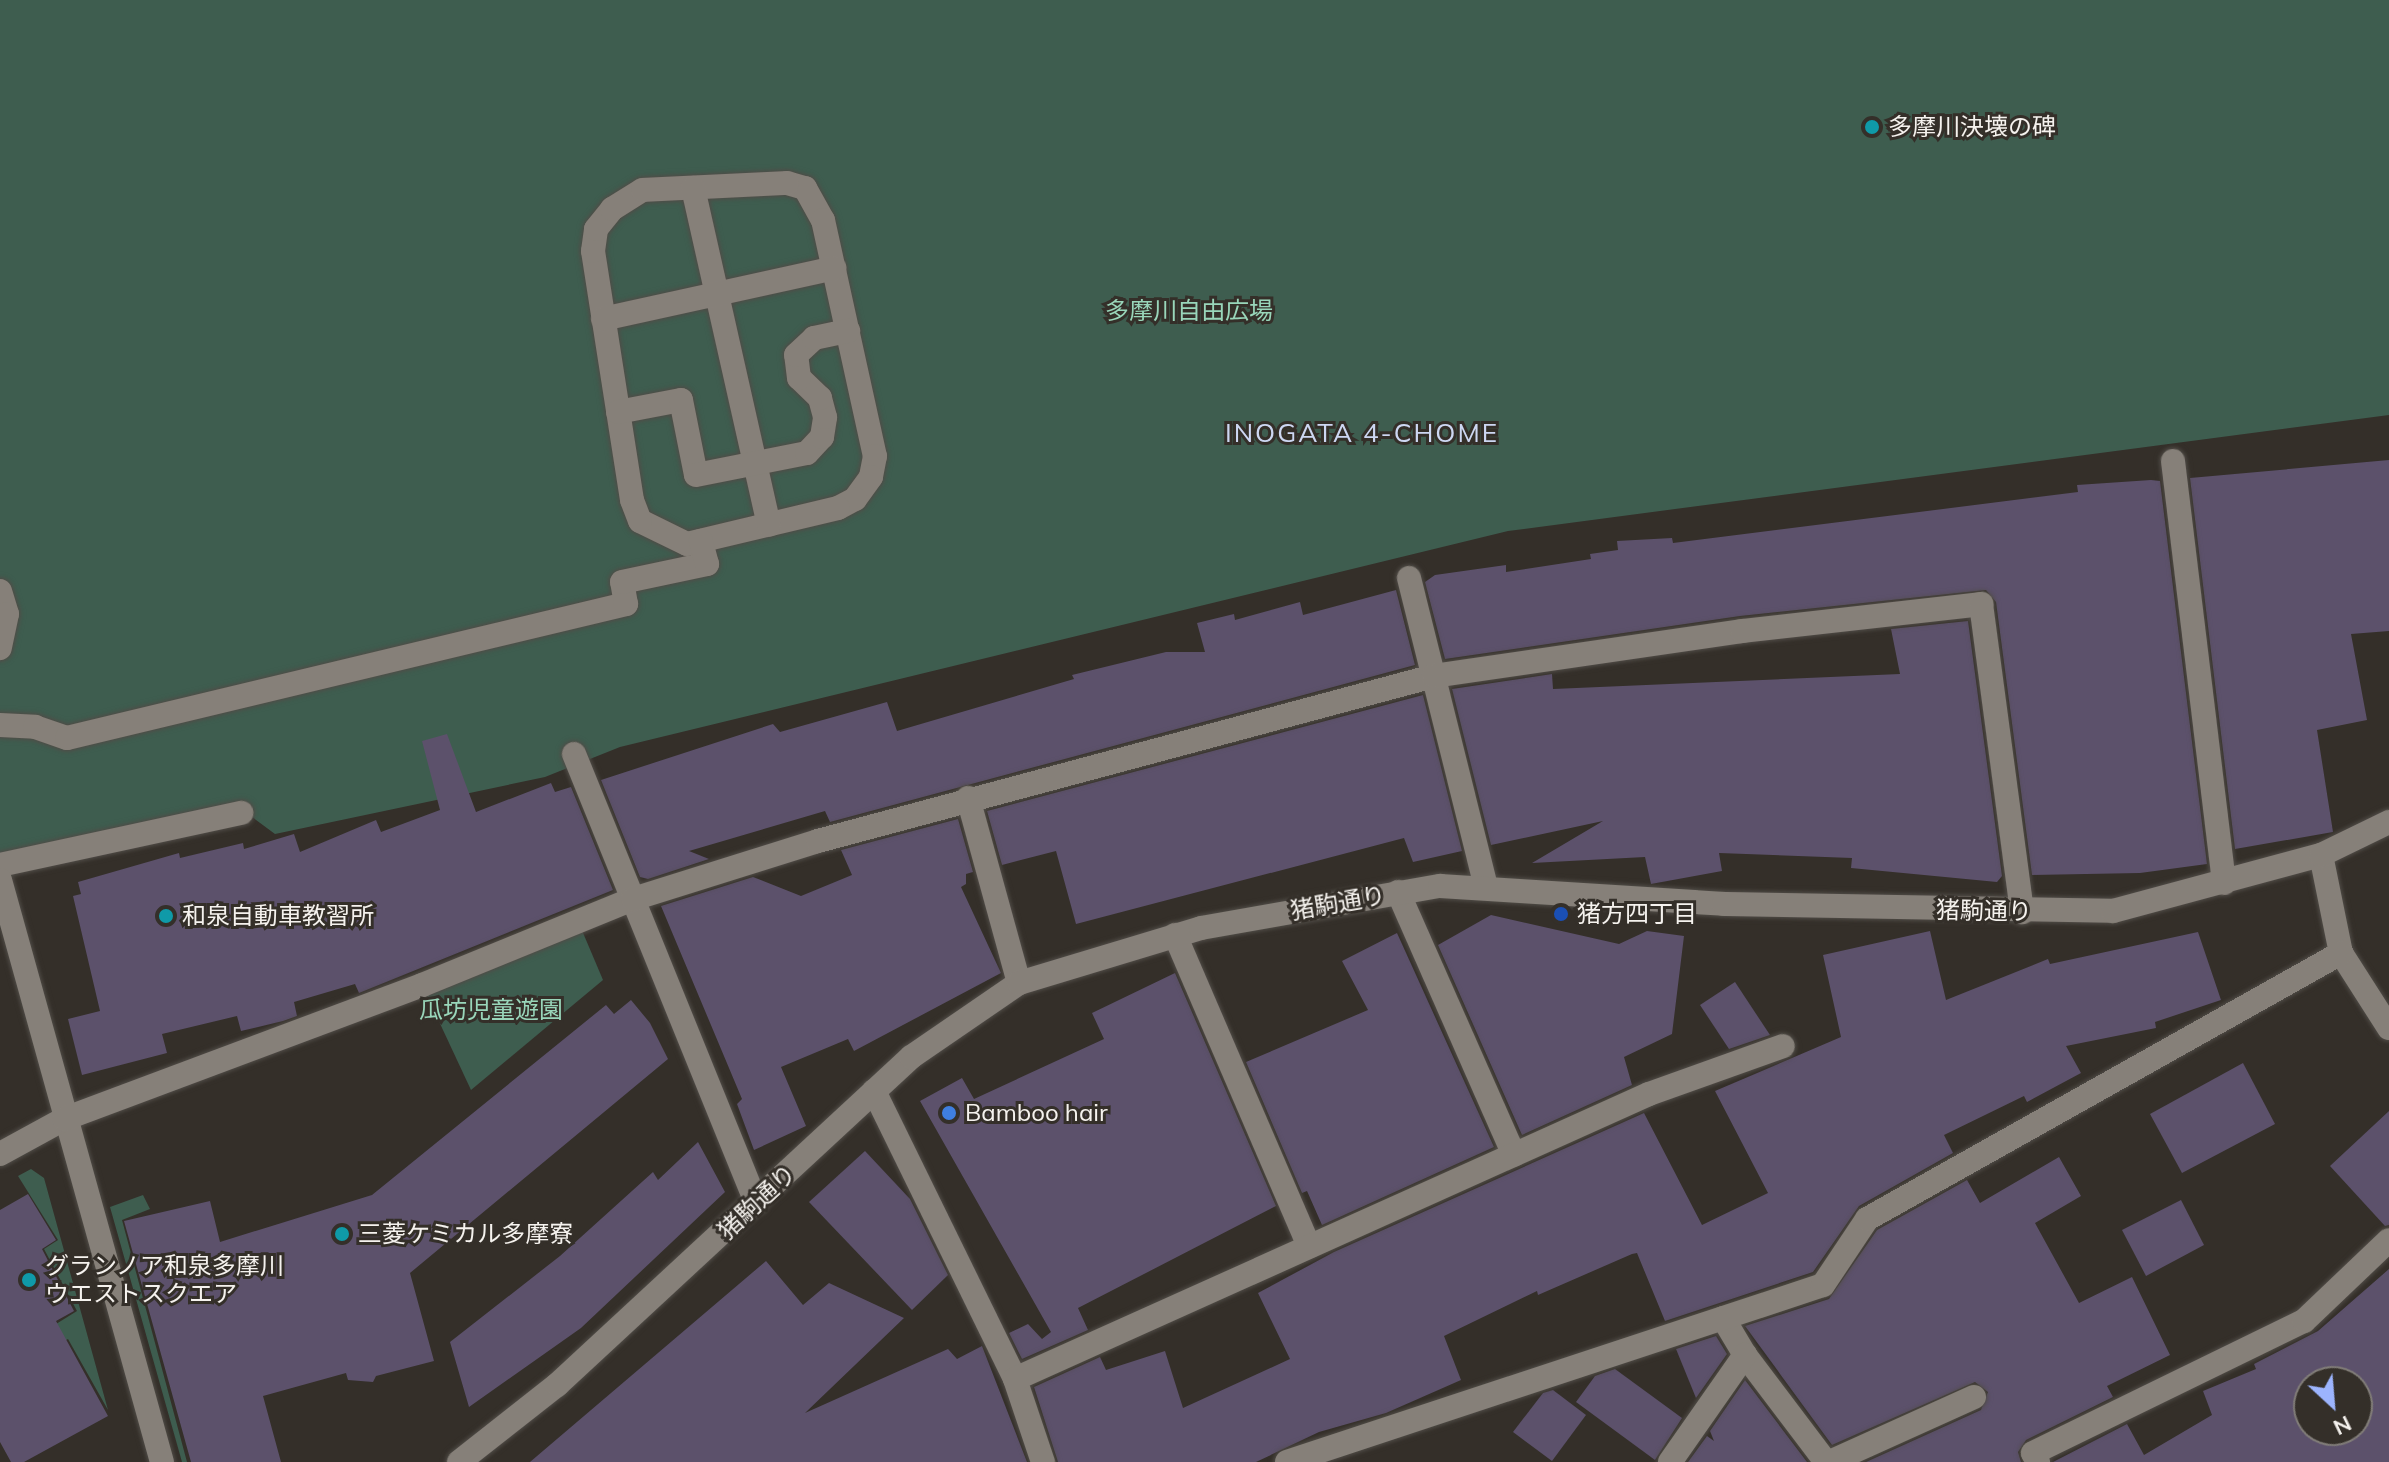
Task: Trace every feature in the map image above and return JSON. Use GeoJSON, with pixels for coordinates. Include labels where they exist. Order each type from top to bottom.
{"type":"FeatureCollection","features":[{"type":"Feature","properties":{"kind":"street"},"geometry":{"type":"LineString","coordinates":[[787,183],[805,188],[816,199],[875,456],[871,477],[855,499],[838,508],[687,544],[640,521],[618,412],[593,251],[596,229],[612,209],[643,190],[693,188],[787,183]]}},
{"type":"Feature","properties":{"kind":"street"},"geometry":{"type":"LineString","coordinates":[[693,188],[769,525]]}},
{"type":"Feature","properties":{"kind":"street"},"geometry":{"type":"LineString","coordinates":[[603,319],[834,268]]}},
{"type":"Feature","properties":{"kind":"street"},"geometry":{"type":"LineString","coordinates":[[618,412],[681,400],[696,475],[807,453],[822,437],[820,398],[799,378],[796,355],[814,338],[848,331]]}},
{"type":"Feature","properties":{"kind":"street"},"geometry":{"type":"LineString","coordinates":[[2173,461],[2224,883]]}},
{"type":"Feature","properties":{"kind":"street"},"geometry":{"type":"LineString","coordinates":[[0,725],[35,727],[67,738],[626,604],[622,582],[707,564],[701,541]]}},
{"type":"Feature","properties":{"kind":"street"},"geometry":{"type":"LineString","coordinates":[[1409,578],[1486,886]]}},
{"type":"Feature","properties":{"kind":"street"},"geometry":{"type":"LineString","coordinates":[[0,591],[7,614],[0,648]]}},
{"type":"Feature","properties":{"kind":"street"},"geometry":{"type":"LineString","coordinates":[[0,1154],[64,1119],[422,985],[633,899],[968,798],[1434,676],[1742,631],[1981,604],[2022,912]]}},
{"type":"Feature","properties":{"kind":"street"},"geometry":{"type":"LineString","coordinates":[[574,754],[756,1203]]}},
{"type":"Feature","properties":{"kind":"street"},"geometry":{"type":"LineString","coordinates":[[968,798],[1019,983]]}},
{"type":"Feature","properties":{"kind":"street"},"geometry":{"type":"LineString","coordinates":[[0,865],[241,813]]}},
{"type":"Feature","properties":{"kind":"street","name":"猪駒通り"},"geometry":{"type":"LineString","coordinates":[[459,1462],[557,1385],[911,1057],[1019,983],[1175,935],[1398,892],[1486,886],[1724,904],[2022,912],[2113,911],[2321,855],[2389,822]]}},
{"type":"Feature","properties":{"kind":"street"},"geometry":{"type":"LineString","coordinates":[[2321,855],[2341,953],[2389,1028]]}},
{"type":"Feature","properties":{"kind":"street"},"geometry":{"type":"LineString","coordinates":[[0,880],[64,1119],[162,1462]]}},
{"type":"Feature","properties":{"kind":"street"},"geometry":{"type":"LineString","coordinates":[[1398,892],[1514,1155]]}},
{"type":"Feature","properties":{"kind":"street"},"geometry":{"type":"LineString","coordinates":[[1175,935],[1309,1246]]}},
{"type":"Feature","properties":{"kind":"street"},"geometry":{"type":"LineString","coordinates":[[1287,1462],[1823,1285],[1867,1219],[2341,953]]}},
{"type":"Feature","properties":{"kind":"street"},"geometry":{"type":"LineString","coordinates":[[1015,1379],[1649,1094],[1783,1046]]}},
{"type":"Feature","properties":{"kind":"street"},"geometry":{"type":"LineString","coordinates":[[874,1091],[1015,1379],[1043,1462]]}},
{"type":"Feature","properties":{"kind":"street"},"geometry":{"type":"LineString","coordinates":[[2038,1462],[2033,1453],[2304,1321],[2389,1240]]}},
{"type":"Feature","properties":{"kind":"street"},"geometry":{"type":"LineString","coordinates":[[1723,1318],[1745,1355],[1828,1462],[1974,1397]]}},
{"type":"Feature","properties":{"kind":"street"},"geometry":{"type":"LineString","coordinates":[[1670,1462],[1745,1355]]}},
{"type":"Feature","properties":{"kind":"green space","name":"多摩川自由広場"},"geometry":{"type":"Polygon","coordinates":[[[0,0],[2389,0],[2389,415],[1508,531],[620,747],[545,777],[275,834],[236,805],[0,857],[0,0]]]}},
{"type":"Feature","properties":{"kind":"green space","name":"瓜坊児童遊園"},"geometry":{"type":"Polygon","coordinates":[[[578,921],[603,980],[471,1090],[422,985],[578,921]]]}},
{"type":"Feature","properties":{"kind":"green space"},"geometry":{"type":"Polygon","coordinates":[[[31,1169],[44,1178],[108,1410],[68,1339],[18,1365],[11,1352],[77,1311],[44,1249],[58,1240],[18,1176],[31,1169]]]}},
{"type":"Feature","properties":{"kind":"green space"},"geometry":{"type":"Polygon","coordinates":[[[143,1195],[150,1209],[122,1220],[187,1462],[182,1462],[110,1207],[143,1195]]]}},
{"type":"Feature","properties":{"kind":"building"},"geometry":{"type":"Polygon","coordinates":[[[2389,460],[2389,631],[2351,634],[2367,720],[2317,730],[2333,832],[2235,849],[2190,478],[2389,460]]]}},
{"type":"Feature","properties":{"kind":"building"},"geometry":{"type":"Polygon","coordinates":[[[2160,481],[2207,864],[2140,873],[2032,875],[1996,602],[1986,590],[1740,616],[1445,659],[1425,582],[1435,575],[1506,565],[1506,572],[1591,559],[1590,554],[1618,550],[1617,541],[1672,538],[1673,543],[2078,492],[2077,485],[2160,481]]]}},
{"type":"Feature","properties":{"kind":"building"},"geometry":{"type":"Polygon","coordinates":[[[1396,590],[1415,665],[830,822],[825,811],[689,851],[709,859],[648,879],[640,877],[601,780],[773,724],[780,732],[887,702],[897,731],[1074,679],[1072,675],[1166,652],[1205,652],[1197,623],[1234,614],[1235,620],[1300,602],[1303,615],[1396,590]]]}},
{"type":"Feature","properties":{"kind":"building"},"geometry":{"type":"Polygon","coordinates":[[[1968,621],[2002,876],[1997,882],[1851,868],[1852,858],[1719,853],[1722,871],[1651,884],[1645,857],[1532,863],[1603,821],[1491,845],[1452,689],[1552,674],[1553,689],[1900,674],[1891,629],[1968,621]]]}},
{"type":"Feature","properties":{"kind":"building"},"geometry":{"type":"Polygon","coordinates":[[[1423,695],[1462,851],[1413,862],[1404,838],[1076,924],[1056,851],[1002,865],[987,811],[1423,695]]]}},
{"type":"Feature","properties":{"kind":"building"},"geometry":{"type":"Polygon","coordinates":[[[447,734],[476,812],[551,783],[555,792],[571,787],[613,890],[359,993],[355,984],[294,1002],[297,1016],[283,1021],[241,1031],[237,1016],[162,1034],[167,1053],[82,1075],[68,1019],[100,1011],[73,896],[81,894],[78,882],[179,853],[180,858],[243,843],[244,849],[294,834],[300,852],[376,820],[381,832],[440,810],[422,741],[447,734]]]}},
{"type":"Feature","properties":{"kind":"building"},"geometry":{"type":"Polygon","coordinates":[[[958,819],[973,872],[966,874],[966,884],[961,887],[1001,973],[854,1051],[848,1039],[781,1067],[806,1126],[754,1150],[737,1104],[742,1099],[661,906],[753,877],[801,896],[852,875],[841,850],[958,819]]]}},
{"type":"Feature","properties":{"kind":"building"},"geometry":{"type":"Polygon","coordinates":[[[1491,915],[1619,944],[1647,931],[1684,936],[1672,1034],[1624,1057],[1632,1085],[1522,1135],[1438,945],[1491,915]]]}},
{"type":"Feature","properties":{"kind":"building"},"geometry":{"type":"Polygon","coordinates":[[[1930,931],[1946,1000],[2048,959],[2050,964],[2198,932],[2221,1000],[2155,1022],[2156,1028],[2066,1046],[2081,1073],[2027,1102],[2024,1096],[1944,1135],[1953,1153],[1859,1206],[1813,1272],[1665,1321],[1637,1253],[1632,1254],[1538,1295],[1537,1291],[1444,1336],[1461,1380],[1386,1413],[1319,1432],[1256,1462],[1058,1462],[1034,1387],[1100,1357],[1106,1370],[1165,1351],[1183,1408],[1290,1359],[1258,1293],[1334,1252],[1644,1113],[1702,1225],[1768,1193],[1715,1091],[1841,1037],[1823,955],[1930,931]]]}},
{"type":"Feature","properties":{"kind":"building"},"geometry":{"type":"Polygon","coordinates":[[[1397,933],[1494,1147],[1322,1225],[1307,1191],[1302,1193],[1246,1062],[1368,1010],[1342,961],[1397,933]]]}},
{"type":"Feature","properties":{"kind":"building"},"geometry":{"type":"Polygon","coordinates":[[[1175,973],[1276,1206],[1078,1308],[1088,1330],[1022,1359],[1009,1333],[1028,1324],[1042,1339],[1051,1332],[920,1101],[962,1078],[974,1099],[1104,1039],[1092,1013],[1175,973]]]}},
{"type":"Feature","properties":{"kind":"building"},"geometry":{"type":"Polygon","coordinates":[[[1735,982],[1770,1035],[1729,1049],[1700,1005],[1735,982]]]}},
{"type":"Feature","properties":{"kind":"building","name":"三菱ケミカル多摩寮"},"geometry":{"type":"Polygon","coordinates":[[[631,1000],[650,1023],[668,1059],[410,1273],[434,1361],[376,1376],[373,1382],[348,1380],[346,1373],[263,1396],[281,1462],[191,1462],[124,1221],[210,1201],[220,1242],[372,1195],[606,1005],[614,1014],[631,1000]]]}},
{"type":"Feature","properties":{"kind":"building"},"geometry":{"type":"Polygon","coordinates":[[[2243,1063],[2275,1124],[2182,1173],[2150,1114],[2243,1063]]]}},
{"type":"Feature","properties":{"kind":"building"},"geometry":{"type":"Polygon","coordinates":[[[2389,1111],[2389,1225],[2385,1226],[2330,1166],[2389,1111]]]}},
{"type":"Feature","properties":{"kind":"building"},"geometry":{"type":"Polygon","coordinates":[[[698,1142],[725,1192],[581,1328],[469,1407],[450,1342],[560,1256],[653,1172],[658,1180],[698,1142]]]}},
{"type":"Feature","properties":{"kind":"building"},"geometry":{"type":"Polygon","coordinates":[[[865,1151],[910,1199],[948,1275],[912,1310],[809,1202],[865,1151]]]}},
{"type":"Feature","properties":{"kind":"building"},"geometry":{"type":"Polygon","coordinates":[[[2059,1157],[2081,1196],[2035,1223],[2079,1303],[2132,1277],[2170,1355],[2107,1386],[2113,1397],[2026,1440],[2018,1452],[2021,1462],[1866,1462],[1981,1410],[1988,1392],[1975,1382],[1832,1445],[1745,1326],[1829,1299],[1877,1230],[1967,1180],[1980,1203],[2059,1157]]]}},
{"type":"Feature","properties":{"kind":"building"},"geometry":{"type":"Polygon","coordinates":[[[28,1194],[56,1240],[42,1249],[74,1311],[56,1321],[108,1416],[24,1462],[11,1462],[0,1442],[0,1210],[28,1194]]]}},
{"type":"Feature","properties":{"kind":"building"},"geometry":{"type":"Polygon","coordinates":[[[2181,1200],[2204,1245],[2146,1276],[2122,1230],[2181,1200]]]}},
{"type":"Feature","properties":{"kind":"building"},"geometry":{"type":"Polygon","coordinates":[[[766,1261],[803,1305],[829,1283],[904,1318],[805,1413],[948,1349],[957,1359],[982,1346],[1027,1462],[530,1462],[766,1261]]]}},
{"type":"Feature","properties":{"kind":"building"},"geometry":{"type":"Polygon","coordinates":[[[2389,1269],[2389,1462],[2053,1462],[2127,1424],[2144,1455],[2212,1415],[2203,1391],[2256,1369],[2254,1364],[2318,1331],[2389,1269]]]}},
{"type":"Feature","properties":{"kind":"building"},"geometry":{"type":"Polygon","coordinates":[[[1716,1336],[1727,1354],[1696,1398],[1676,1349],[1716,1336]]]}},
{"type":"Feature","properties":{"kind":"building"},"geometry":{"type":"Polygon","coordinates":[[[1615,1369],[1682,1418],[1655,1460],[1576,1402],[1595,1376],[1615,1369]]]}},
{"type":"Feature","properties":{"kind":"building"},"geometry":{"type":"Polygon","coordinates":[[[1745,1380],[1807,1462],[1688,1462],[1707,1436],[1714,1441],[1710,1431],[1745,1380]]]}},
{"type":"Feature","properties":{"kind":"building"},"geometry":{"type":"Polygon","coordinates":[[[1553,1390],[1586,1415],[1552,1461],[1513,1432],[1543,1393],[1553,1390]]]}},
{"type":"Feature","properties":{"kind":"place","name":"多摩川決壊の碑"},"geometry":{"type":"Point","coordinates":[1872,127]}},
{"type":"Feature","properties":{"kind":"place","name":"猪方四丁目"},"geometry":{"type":"Point","coordinates":[1561,914]}},
{"type":"Feature","properties":{"kind":"place","name":"和泉自動車教習所"},"geometry":{"type":"Point","coordinates":[166,916]}},
{"type":"Feature","properties":{"kind":"place","name":"Bamboo hair"},"geometry":{"type":"Point","coordinates":[949,1113]}},
{"type":"Feature","properties":{"kind":"place","name":"三菱ケミカル多摩寮"},"geometry":{"type":"Point","coordinates":[342,1234]}},
{"type":"Feature","properties":{"kind":"place","name":"グランノア和泉多摩川 ウエストスクエア"},"geometry":{"type":"Point","coordinates":[29,1280]}},
{"type":"Feature","properties":{"kind":"district","name":"INOGATA 4-CHOME"},"geometry":{"type":"Point","coordinates":[1362,433]}}]}
